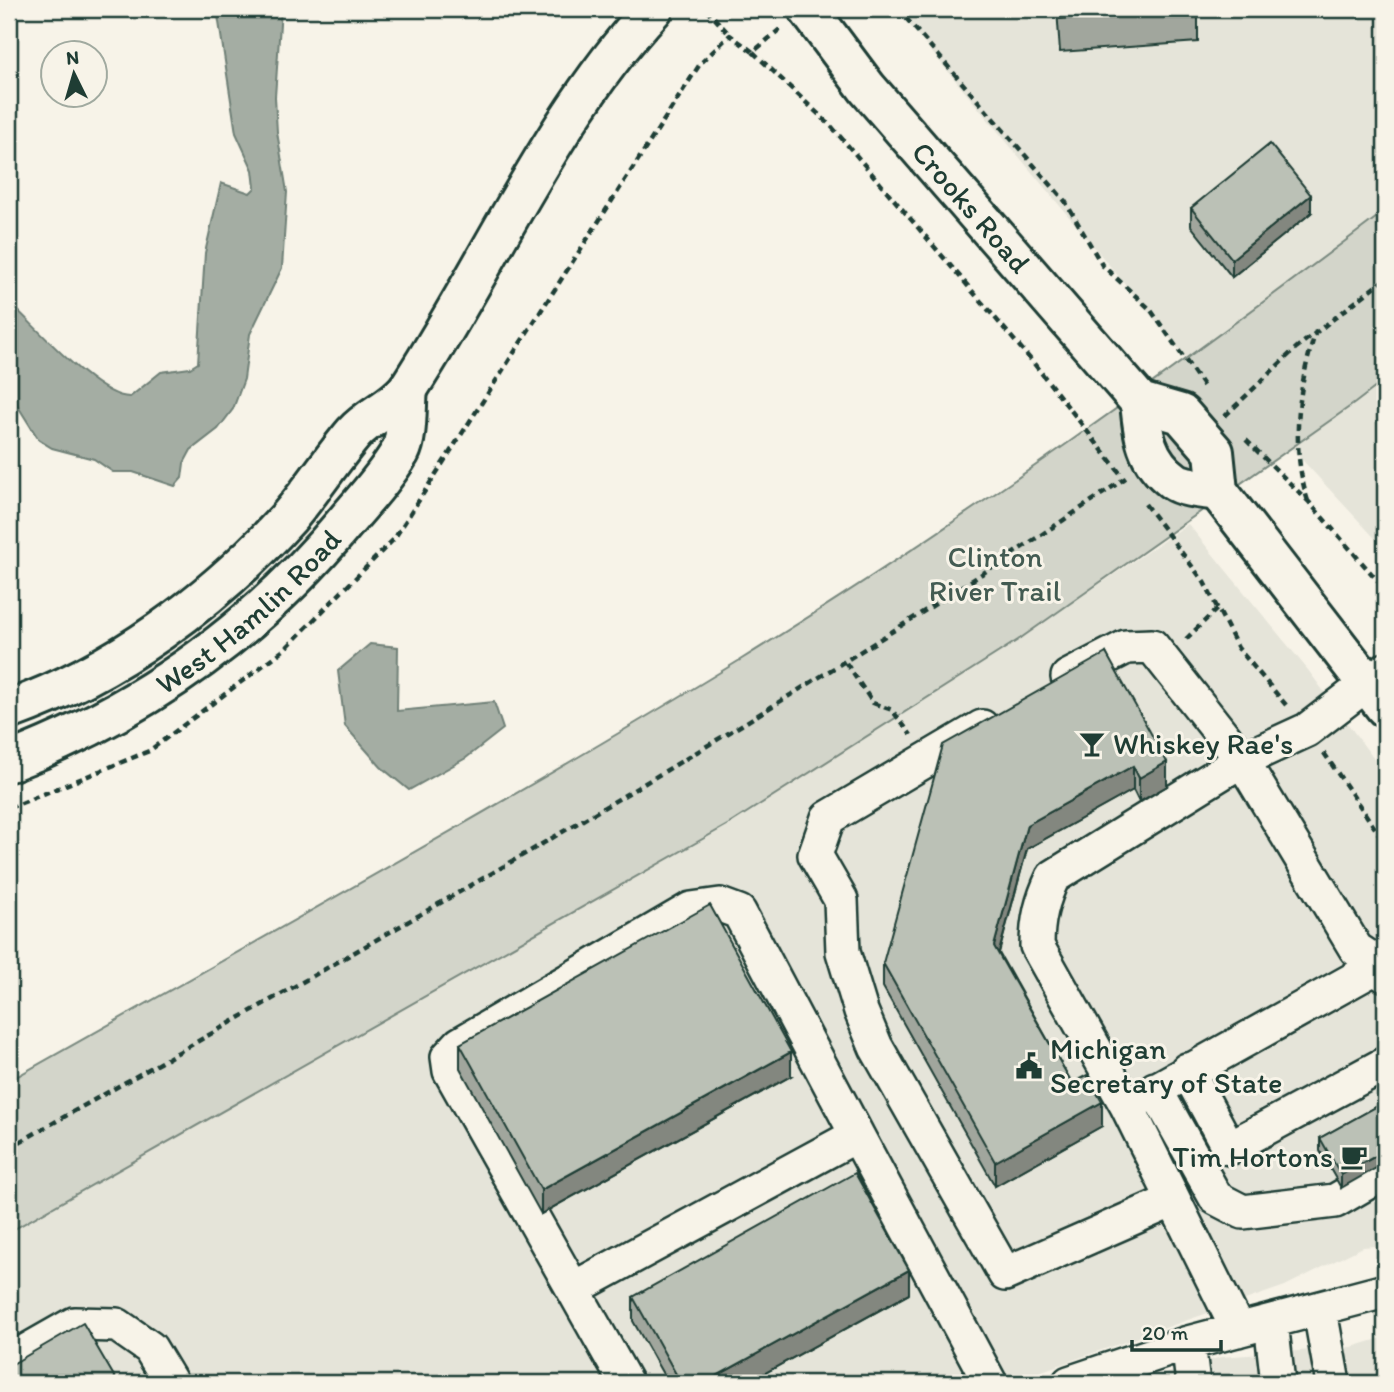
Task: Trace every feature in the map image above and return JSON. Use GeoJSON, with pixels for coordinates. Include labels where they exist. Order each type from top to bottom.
{"type":"FeatureCollection","features":[{"type":"Feature","properties":{"kind":"main road","name":"West Hamlin Road"},"geometry":{"type":"LineString","coordinates":[[9,710],[105,666],[135,648],[202,599],[290,515],[355,432],[408,389],[581,100],[620,45],[653,9]]}},
{"type":"Feature","properties":{"kind":"main road","name":"Crooks Road"},"geometry":{"type":"LineString","coordinates":[[808,9],[867,88],[1140,402],[1181,414],[1214,452],[1218,491],[1379,687]]}},
{"type":"Feature","properties":{"kind":"main road","name":"West Hamlin Road"},"geometry":{"type":"LineString","coordinates":[[9,762],[57,744],[150,695],[235,634],[276,597],[320,553],[401,450],[408,389]]}},
{"type":"Feature","properties":{"kind":"street"},"geometry":{"type":"LineString","coordinates":[[1046,690],[1126,648],[1152,646],[1242,760],[1356,949],[1384,967],[1187,1070],[1126,1106]]}},
{"type":"Feature","properties":{"kind":"street"},"geometry":{"type":"LineString","coordinates":[[1238,1330],[1171,1201],[1126,1106],[1037,946],[1037,922],[1044,895],[1053,877],[1242,760],[1307,730],[1379,687]]}},
{"type":"Feature","properties":{"kind":"street"},"geometry":{"type":"LineString","coordinates":[[1009,711],[828,818],[814,855],[841,900],[843,952],[861,1011],[876,1047],[1005,1274],[1171,1201]]}},
{"type":"Feature","properties":{"kind":"street"},"geometry":{"type":"LineString","coordinates":[[626,1383],[450,1071],[448,1056],[460,1044],[691,909],[720,905],[739,912],[990,1383]]}},
{"type":"Feature","properties":{"kind":"street"},"geometry":{"type":"LineString","coordinates":[[1187,1070],[1229,1148],[1385,1064]]}},
{"type":"Feature","properties":{"kind":"street"},"geometry":{"type":"LineString","coordinates":[[1155,1089],[1216,1198],[1244,1212],[1335,1201],[1385,1172]]}},
{"type":"Feature","properties":{"kind":"street"},"geometry":{"type":"LineString","coordinates":[[573,1289],[857,1135]]}},
{"type":"Feature","properties":{"kind":"street"},"geometry":{"type":"LineString","coordinates":[[1069,1383],[1188,1343],[1320,1311],[1385,1291]]}},
{"type":"Feature","properties":{"kind":"street"},"geometry":{"type":"LineString","coordinates":[[1320,1311],[1333,1383]]}},
{"type":"Feature","properties":{"kind":"street"},"geometry":{"type":"LineString","coordinates":[[1271,1322],[1278,1383]]}},
{"type":"Feature","properties":{"kind":"street"},"geometry":{"type":"LineString","coordinates":[[9,1361],[74,1324],[117,1325],[150,1348],[171,1383]]}},
{"type":"Feature","properties":{"kind":"street"},"geometry":{"type":"LineString","coordinates":[[1188,1343],[1193,1383]]}},
{"type":"Feature","properties":{"kind":"path"},"geometry":{"type":"LineString","coordinates":[[706,9],[730,35]]}},
{"type":"Feature","properties":{"kind":"path"},"geometry":{"type":"LineString","coordinates":[[898,9],[1065,201],[1102,265],[1150,309],[1189,361],[1209,396]]}},
{"type":"Feature","properties":{"kind":"path"},"geometry":{"type":"LineString","coordinates":[[753,52],[832,127],[1032,361],[1133,489]]}},
{"type":"Feature","properties":{"kind":"path"},"geometry":{"type":"LineString","coordinates":[[1222,419],[1317,331],[1385,279]]}},
{"type":"Feature","properties":{"kind":"path"},"geometry":{"type":"LineString","coordinates":[[1308,502],[1301,470],[1298,419],[1305,364],[1317,331]]}},
{"type":"Feature","properties":{"kind":"path"},"geometry":{"type":"LineString","coordinates":[[1216,407],[1222,419],[1232,428]]}},
{"type":"Feature","properties":{"kind":"path"},"geometry":{"type":"LineString","coordinates":[[1242,437],[1308,502],[1385,589]]}},
{"type":"Feature","properties":{"kind":"path"},"geometry":{"type":"LineString","coordinates":[[9,1149],[567,832],[846,663],[1131,475]]}},
{"type":"Feature","properties":{"kind":"path"},"geometry":{"type":"LineString","coordinates":[[1141,499],[1205,582],[1238,648],[1307,730],[1385,843]]}},
{"type":"Feature","properties":{"kind":"path"},"geometry":{"type":"LineString","coordinates":[[846,663],[873,703],[892,710],[904,722],[925,760]]}},
{"type":"Feature","properties":{"kind":"shaded area"},"geometry":{"type":"Polygon","coordinates":[[[217,9],[281,9],[275,97],[277,132],[287,192],[282,268],[250,334],[244,379],[233,409],[218,429],[191,450],[184,463],[182,478],[175,486],[133,472],[113,472],[94,459],[52,448],[39,440],[19,408],[9,384],[9,302],[66,358],[101,386],[116,394],[130,397],[161,372],[190,368],[198,363],[205,253],[221,183],[250,193],[255,188],[253,170],[236,133],[217,9]]]}},
{"type":"Feature","properties":{"kind":"shaded area"},"geometry":{"type":"Polygon","coordinates":[[[896,9],[1385,9],[1385,211],[1189,361],[896,9]]]}},
{"type":"Feature","properties":{"kind":"shaded area"},"geometry":{"type":"Polygon","coordinates":[[[1385,378],[1385,549],[1292,449],[1385,378]]]}},
{"type":"Feature","properties":{"kind":"shaded area"},"geometry":{"type":"Polygon","coordinates":[[[1188,524],[1308,670],[1385,774],[1385,1245],[1363,1247],[1285,1286],[1039,1372],[1044,1383],[9,1383],[9,1232],[729,824],[1018,640],[1188,524]]]}},
{"type":"Feature","properties":{"kind":"shaded area"},"geometry":{"type":"Polygon","coordinates":[[[370,644],[398,647],[397,711],[494,702],[503,729],[466,758],[409,790],[381,767],[345,726],[338,671],[370,644]]]}},
{"type":"Feature","properties":{"kind":"shaded area"},"geometry":{"type":"Polygon","coordinates":[[[1385,1337],[1385,1383],[1136,1383],[1221,1357],[1352,1347],[1385,1337]]]}},
{"type":"Feature","properties":{"kind":"green space","name":"Clinton River Trail"},"geometry":{"type":"Polygon","coordinates":[[[1385,211],[1385,380],[1355,403],[1018,640],[729,824],[9,1232],[9,1081],[559,768],[823,608],[1068,443],[1385,211]]]}},
{"type":"Feature","properties":{"kind":"building"},"geometry":{"type":"Polygon","coordinates":[[[1059,9],[1188,9],[1060,19],[1059,9]]]}},
{"type":"Feature","properties":{"kind":"building"},"geometry":{"type":"Polygon","coordinates":[[[1270,144],[1311,195],[1232,259],[1191,208],[1270,144]]]}},
{"type":"Feature","properties":{"kind":"building"},"geometry":{"type":"Polygon","coordinates":[[[1106,653],[1167,762],[1139,778],[1133,766],[1027,825],[994,946],[1072,1083],[1087,1075],[1102,1102],[995,1162],[883,963],[943,745],[1106,653]]]}},
{"type":"Feature","properties":{"kind":"building"},"geometry":{"type":"Polygon","coordinates":[[[710,905],[791,1052],[541,1190],[460,1044],[710,905]]]}},
{"type":"Feature","properties":{"kind":"building","name":"Tim Hortons"},"geometry":{"type":"Polygon","coordinates":[[[1385,1102],[1385,1151],[1341,1175],[1320,1138],[1385,1102]]]}},
{"type":"Feature","properties":{"kind":"building"},"geometry":{"type":"Polygon","coordinates":[[[855,1173],[909,1270],[704,1383],[681,1383],[633,1297],[855,1173]]]}},
{"type":"Feature","properties":{"kind":"building"},"geometry":{"type":"Polygon","coordinates":[[[83,1323],[118,1383],[9,1383],[9,1366],[83,1323]]]}},
{"type":"Feature","properties":{"kind":"place","name":"Whiskey Rae's"},"geometry":{"type":"Point","coordinates":[1092,744]}},
{"type":"Feature","properties":{"kind":"place","name":"Michigan Secretary of State"},"geometry":{"type":"Point","coordinates":[1029,1066]}},
{"type":"Feature","properties":{"kind":"place","name":"Tim Hortons"},"geometry":{"type":"Point","coordinates":[1354,1157]}}]}
